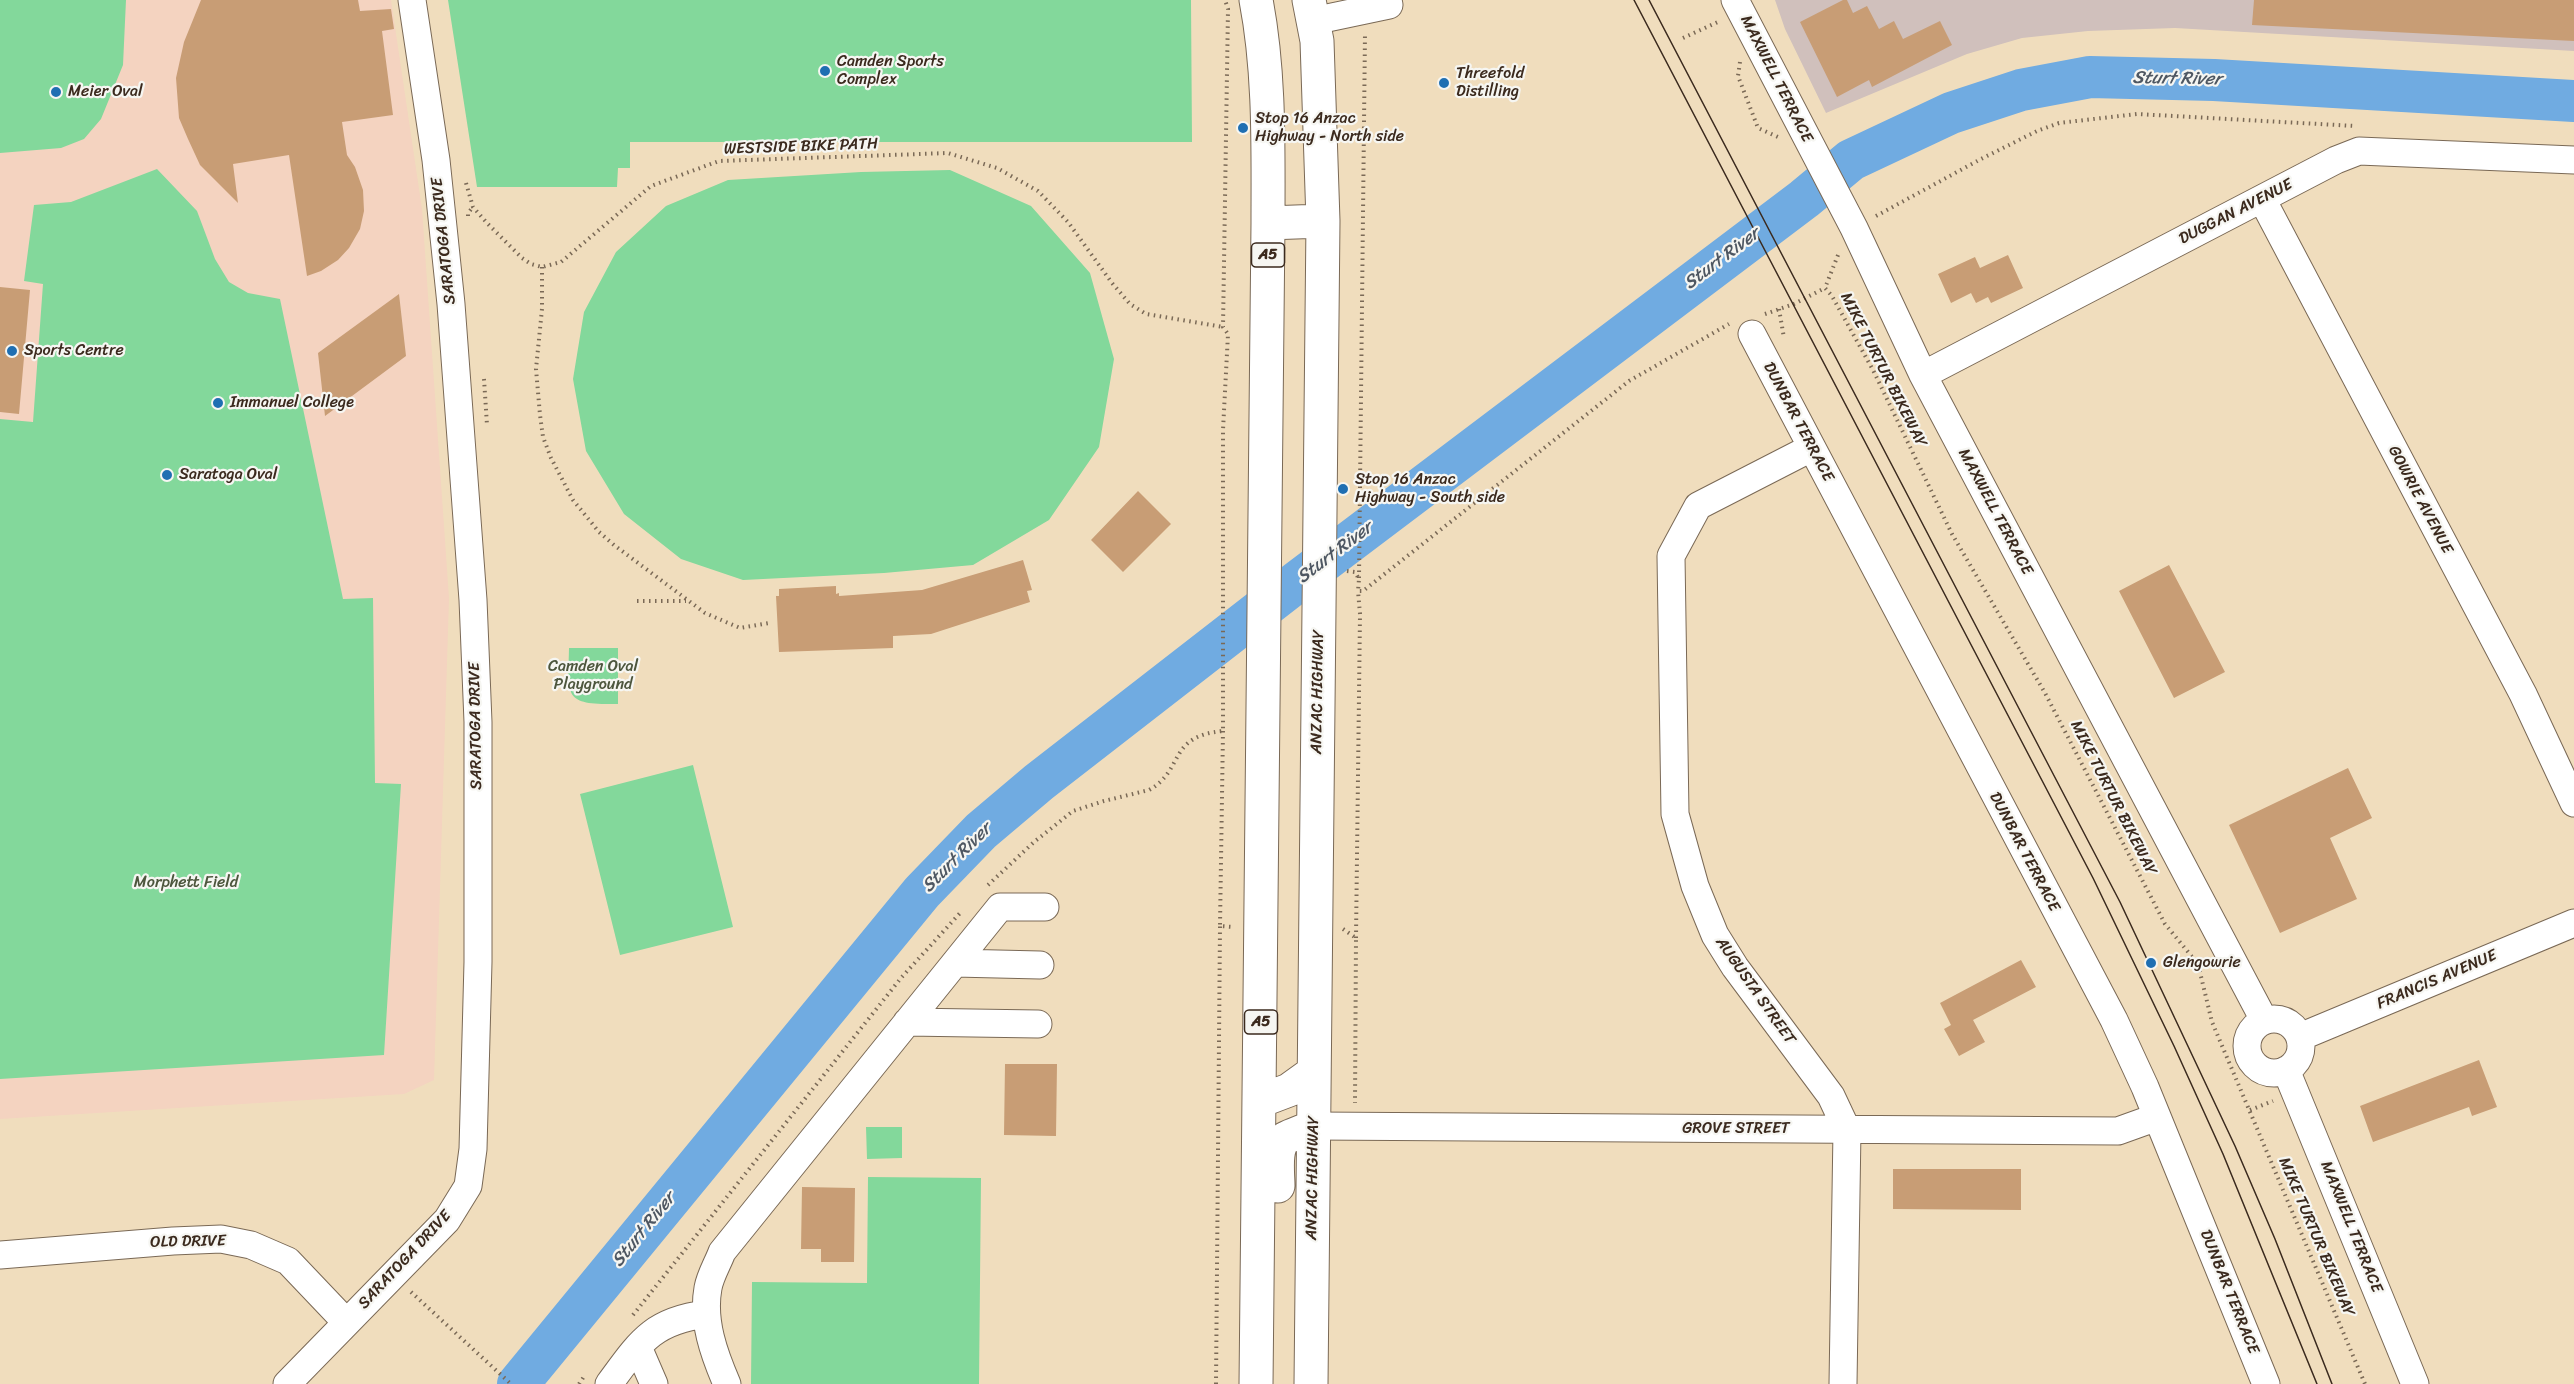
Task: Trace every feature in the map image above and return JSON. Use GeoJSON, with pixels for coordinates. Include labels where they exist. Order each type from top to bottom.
{"type":"FeatureCollection","features":[{"type":"Feature","properties":{"kind":"highway","name":"A5"},"geometry":{"type":"LineString","coordinates":[[1256,0],[1263,41],[1268,128],[1256,1384]]}},
{"type":"Feature","properties":{"kind":"highway","name":"ANZAC HIGHWAY"},"geometry":{"type":"LineString","coordinates":[[1311,10],[1317,41],[1323,221],[1311,1384]]}},
{"type":"Feature","properties":{"kind":"highway"},"geometry":{"type":"LineString","coordinates":[[1268,223],[1323,221]]}},
{"type":"Feature","properties":{"kind":"highway"},"geometry":{"type":"LineString","coordinates":[[1260,1101],[1289,1090],[1314,1072]]}},
{"type":"Feature","properties":{"kind":"highway"},"geometry":{"type":"LineString","coordinates":[[1257,1259],[1277,1210],[1279,1147],[1286,1138],[1314,1126]]}},
{"type":"Feature","properties":{"kind":"street","name":"SARATOGA DRIVE"},"geometry":{"type":"LineString","coordinates":[[287,1384],[447,1220],[468,1186],[473,1149],[478,962],[478,722],[472,588],[451,304],[436,160],[412,0]]}},
{"type":"Feature","properties":{"kind":"street"},"geometry":{"type":"LineString","coordinates":[[1311,10],[1361,10],[1389,5],[1388,0]]}},
{"type":"Feature","properties":{"kind":"street","name":"MAXWELL TERRACE"},"geometry":{"type":"LineString","coordinates":[[1730,10],[1812,149],[1923,375],[2264,1020]]}},
{"type":"Feature","properties":{"kind":"street","name":"DUGGAN AVENUE"},"geometry":{"type":"LineString","coordinates":[[1923,375],[2359,151],[2574,160]]}},
{"type":"Feature","properties":{"kind":"street","name":"GOWRIE AVENUE"},"geometry":{"type":"LineString","coordinates":[[2262,199],[2523,694],[2574,803]]}},
{"type":"Feature","properties":{"kind":"street","name":"DUNBAR TERRACE"},"geometry":{"type":"LineString","coordinates":[[1751,327],[1811,448],[2114,1020],[2157,1117],[2266,1384]]}},
{"type":"Feature","properties":{"kind":"street","name":"AUGUSTA STREET"},"geometry":{"type":"LineString","coordinates":[[1811,448],[1698,506],[1671,556],[1675,813],[1695,886],[1715,935],[1735,967],[1831,1096],[1847,1130],[1843,1384]]}},
{"type":"Feature","properties":{"kind":"street"},"geometry":{"type":"LineString","coordinates":[[727,1384],[716,1358],[706,1314],[708,1286],[723,1252],[1000,907],[1045,907]]}},
{"type":"Feature","properties":{"kind":"street","name":"FRANCIS AVENUE"},"geometry":{"type":"LineString","coordinates":[[2300,1038],[2574,923]]}},
{"type":"Feature","properties":{"kind":"street"},"geometry":{"type":"LineString","coordinates":[[955,963],[1040,965]]}},
{"type":"Feature","properties":{"kind":"street"},"geometry":{"type":"LineString","coordinates":[[2273,1018],[2284,1020],[2293,1026],[2300,1038],[2300,1054],[2286,1070],[2276,1073],[2265,1071],[2256,1067],[2250,1059],[2247,1050],[2248,1038],[2254,1027],[2264,1020],[2273,1018]]}},
{"type":"Feature","properties":{"kind":"street"},"geometry":{"type":"LineString","coordinates":[[908,1022],[1038,1024]]}},
{"type":"Feature","properties":{"kind":"street","name":"MAXWELL TERRACE"},"geometry":{"type":"LineString","coordinates":[[2286,1070],[2415,1384]]}},
{"type":"Feature","properties":{"kind":"street","name":"GROVE STREET"},"geometry":{"type":"LineString","coordinates":[[1314,1126],[2118,1131],[2157,1117]]}},
{"type":"Feature","properties":{"kind":"street","name":"OLD DRIVE"},"geometry":{"type":"LineString","coordinates":[[0,1255],[221,1239],[241,1243],[288,1261],[346,1322]]}},
{"type":"Feature","properties":{"kind":"street"},"geometry":{"type":"LineString","coordinates":[[609,1384],[652,1332],[680,1318],[706,1314]]}},
{"type":"Feature","properties":{"kind":"street"},"geometry":{"type":"LineString","coordinates":[[638,1347],[654,1384]]}},
{"type":"Feature","properties":{"kind":"path"},"geometry":{"type":"LineString","coordinates":[[1223,689],[1223,430],[1227,334],[1223,327],[1228,9],[1225,0]]}},
{"type":"Feature","properties":{"kind":"path"},"geometry":{"type":"LineString","coordinates":[[1354,1110],[1365,63],[1365,27],[1361,10]]}},
{"type":"Feature","properties":{"kind":"path"},"geometry":{"type":"LineString","coordinates":[[1683,38],[1730,10]]}},
{"type":"Feature","properties":{"kind":"path"},"geometry":{"type":"LineString","coordinates":[[1869,220],[1981,159],[2050,125],[2059,123],[2137,114],[2358,126]]}},
{"type":"Feature","properties":{"kind":"path","name":"WESTSIDE BIKE PATH"},"geometry":{"type":"LineString","coordinates":[[542,267],[561,262],[651,186],[719,161],[948,153],[997,168],[1038,192],[1068,222],[1112,284],[1130,304],[1146,314],[1223,327]]}},
{"type":"Feature","properties":{"kind":"path"},"geometry":{"type":"LineString","coordinates":[[465,178],[473,207],[522,258],[542,267],[542,309],[536,369],[537,392],[543,437],[550,458],[573,500],[599,532],[687,601],[712,617],[740,628],[769,623]]}},
{"type":"Feature","properties":{"kind":"path","name":"MIKE TURTUR BIKEWAY"},"geometry":{"type":"LineString","coordinates":[[1839,246],[1835,265],[1825,288],[1832,296],[1872,370],[1952,534],[2045,693],[2165,924],[2198,964],[2212,1022],[2364,1384]]}},
{"type":"Feature","properties":{"kind":"path"},"geometry":{"type":"LineString","coordinates":[[1358,591],[1363,591],[1629,381],[1734,321],[1751,327],[1825,288]]}},
{"type":"Feature","properties":{"kind":"path"},"geometry":{"type":"LineString","coordinates":[[1224,570],[1232,568]]}},
{"type":"Feature","properties":{"kind":"path"},"geometry":{"type":"LineString","coordinates":[[1345,571],[1355,572],[1359,579]]}},
{"type":"Feature","properties":{"kind":"path"},"geometry":{"type":"LineString","coordinates":[[638,601],[687,601]]}},
{"type":"Feature","properties":{"kind":"path"},"geometry":{"type":"LineString","coordinates":[[1216,1384],[1222,731]]}},
{"type":"Feature","properties":{"kind":"path"},"geometry":{"type":"LineString","coordinates":[[1220,926],[1240,927]]}},
{"type":"Feature","properties":{"kind":"path"},"geometry":{"type":"LineString","coordinates":[[1335,928],[1346,929],[1356,938]]}},
{"type":"Feature","properties":{"kind":"path"},"geometry":{"type":"LineString","coordinates":[[2250,1110],[2273,1101]]}},
{"type":"Feature","properties":{"kind":"path"},"geometry":{"type":"LineString","coordinates":[[393,1275],[511,1384]]}},
{"type":"Feature","properties":{"kind":"shaded area","name":"Immanuel College"},"geometry":{"type":"Polygon","coordinates":[[[0,0],[391,0],[422,209],[449,598],[434,1080],[404,1094],[0,1119],[0,0]]]}},
{"type":"Feature","properties":{"kind":"shaded area"},"geometry":{"type":"Polygon","coordinates":[[[1775,0],[2574,0],[2574,51],[2175,28],[2088,31],[2022,38],[1967,54],[1826,113],[1785,29],[1775,0]]]}},
{"type":"Feature","properties":{"kind":"green space","name":"Meier Oval"},"geometry":{"type":"Polygon","coordinates":[[[0,0],[126,0],[123,65],[101,119],[84,139],[61,148],[0,153],[0,0]]]}},
{"type":"Feature","properties":{"kind":"green space","name":"Camden Sports Complex"},"geometry":{"type":"Polygon","coordinates":[[[448,0],[1191,0],[1192,142],[630,142],[630,168],[618,168],[617,187],[477,187],[448,0]]]}},
{"type":"Feature","properties":{"kind":"green space","name":"Immanuel College"},"geometry":{"type":"Polygon","coordinates":[[[157,169],[197,211],[215,259],[229,282],[248,293],[280,299],[343,599],[373,598],[375,783],[401,784],[384,1055],[0,1079],[0,419],[33,422],[43,284],[24,281],[34,205],[71,202],[157,169]]]}},
{"type":"Feature","properties":{"kind":"green space"},"geometry":{"type":"Polygon","coordinates":[[[950,170],[1031,206],[1090,273],[1114,359],[1099,447],[1049,520],[973,565],[884,573],[743,580],[681,559],[624,514],[586,451],[573,379],[584,312],[616,252],[666,206],[728,180],[861,172],[950,170]]]}},
{"type":"Feature","properties":{"kind":"green space","name":"Camden Oval Playground"},"geometry":{"type":"Polygon","coordinates":[[[569,648],[618,648],[618,704],[587,703],[572,695],[568,678],[569,648]]]}},
{"type":"Feature","properties":{"kind":"green space"},"geometry":{"type":"Polygon","coordinates":[[[693,765],[733,927],[620,955],[580,794],[693,765]]]}},
{"type":"Feature","properties":{"kind":"green space"},"geometry":{"type":"Polygon","coordinates":[[[866,1127],[902,1127],[902,1158],[867,1159],[866,1127]]]}},
{"type":"Feature","properties":{"kind":"green space"},"geometry":{"type":"Polygon","coordinates":[[[868,1177],[981,1178],[979,1384],[751,1384],[752,1282],[867,1283],[868,1177]]]}},
{"type":"Feature","properties":{"kind":"building"},"geometry":{"type":"Polygon","coordinates":[[[201,0],[358,0],[360,11],[391,9],[394,29],[382,31],[393,115],[342,122],[347,155],[355,167],[363,190],[364,211],[360,229],[349,248],[338,260],[321,271],[307,276],[289,155],[233,164],[238,203],[200,165],[188,139],[179,118],[176,78],[184,42],[201,0]]]}},
{"type":"Feature","properties":{"kind":"building"},"geometry":{"type":"Polygon","coordinates":[[[1847,0],[1853,13],[1867,6],[1879,29],[1894,21],[1903,39],[1940,21],[1952,45],[1872,87],[1869,80],[1837,97],[1800,22],[1847,0]]]}},
{"type":"Feature","properties":{"kind":"building"},"geometry":{"type":"Polygon","coordinates":[[[2254,0],[2574,0],[2574,41],[2252,25],[2254,0]]]}},
{"type":"Feature","properties":{"kind":"building"},"geometry":{"type":"Polygon","coordinates":[[[2008,255],[2023,288],[1991,303],[1988,297],[1976,303],[1971,293],[1951,303],[1938,274],[1975,257],[1980,268],[2008,255]]]}},
{"type":"Feature","properties":{"kind":"building","name":"Sports Centre"},"geometry":{"type":"Polygon","coordinates":[[[0,287],[30,290],[19,414],[0,412],[0,287]]]}},
{"type":"Feature","properties":{"kind":"building"},"geometry":{"type":"Polygon","coordinates":[[[399,294],[406,356],[325,416],[318,353],[399,294]]]}},
{"type":"Feature","properties":{"kind":"building"},"geometry":{"type":"Polygon","coordinates":[[[1138,491],[1171,524],[1123,572],[1091,540],[1138,491]]]}},
{"type":"Feature","properties":{"kind":"building"},"geometry":{"type":"Polygon","coordinates":[[[1023,560],[1032,590],[1027,591],[1030,602],[931,634],[893,636],[893,648],[779,652],[776,596],[779,596],[779,589],[836,586],[836,594],[839,593],[839,596],[922,590],[1023,560]]]}},
{"type":"Feature","properties":{"kind":"building"},"geometry":{"type":"Polygon","coordinates":[[[2169,565],[2225,672],[2174,698],[2119,591],[2169,565]]]}},
{"type":"Feature","properties":{"kind":"building"},"geometry":{"type":"Polygon","coordinates":[[[2348,768],[2372,818],[2330,838],[2357,899],[2280,933],[2229,825],[2348,768]]]}},
{"type":"Feature","properties":{"kind":"building"},"geometry":{"type":"Polygon","coordinates":[[[2021,960],[2036,987],[1973,1020],[1985,1042],[1959,1056],[1944,1029],[1951,1025],[1940,1003],[2021,960]]]}},
{"type":"Feature","properties":{"kind":"building"},"geometry":{"type":"Polygon","coordinates":[[[2479,1060],[2497,1107],[2472,1116],[2469,1107],[2373,1142],[2360,1106],[2479,1060]]]}},
{"type":"Feature","properties":{"kind":"building"},"geometry":{"type":"Polygon","coordinates":[[[1005,1064],[1057,1064],[1056,1136],[1004,1135],[1005,1064]]]}},
{"type":"Feature","properties":{"kind":"building"},"geometry":{"type":"Polygon","coordinates":[[[1893,1169],[2021,1169],[2021,1210],[1893,1209],[1893,1169]]]}},
{"type":"Feature","properties":{"kind":"building"},"geometry":{"type":"Polygon","coordinates":[[[802,1187],[855,1188],[854,1262],[821,1262],[821,1249],[801,1249],[802,1187]]]}},
{"type":"Feature","properties":{"kind":"waterway","name":"Sturt River"},"geometry":{"type":"LineString","coordinates":[[518,1384],[922,892],[981,831],[1039,782],[1298,581],[1804,199],[1851,160],[1951,113],[2021,90],[2090,77],[2214,80],[2574,101]]}},
{"type":"Feature","properties":{"kind":"tram line"},"geometry":{"type":"LineString","coordinates":[[1634,0],[2093,878],[2223,1154],[2317,1384]]}},
{"type":"Feature","properties":{"kind":"tram line"},"geometry":{"type":"LineString","coordinates":[[1649,0],[2120,902],[2235,1146],[2275,1239],[2332,1384]]}},
{"type":"Feature","properties":{"kind":"place","name":"Camden Sports Complex"},"geometry":{"type":"Point","coordinates":[825,71]}},
{"type":"Feature","properties":{"kind":"place","name":"Threefold Distilling"},"geometry":{"type":"Point","coordinates":[1444,83]}},
{"type":"Feature","properties":{"kind":"place","name":"Meier Oval"},"geometry":{"type":"Point","coordinates":[56,92]}},
{"type":"Feature","properties":{"kind":"place","name":"Stop 16 Anzac Highway - North side"},"geometry":{"type":"Point","coordinates":[1243,128]}},
{"type":"Feature","properties":{"kind":"place","name":"Sports Centre"},"geometry":{"type":"Point","coordinates":[12,351]}},
{"type":"Feature","properties":{"kind":"place","name":"Immanuel College"},"geometry":{"type":"Point","coordinates":[218,403]}},
{"type":"Feature","properties":{"kind":"place","name":"Saratoga Oval"},"geometry":{"type":"Point","coordinates":[167,475]}},
{"type":"Feature","properties":{"kind":"place","name":"Stop 16 Anzac Highway - South side"},"geometry":{"type":"Point","coordinates":[1343,489]}},
{"type":"Feature","properties":{"kind":"place","name":"Glengowrie"},"geometry":{"type":"Point","coordinates":[2151,963]}},
{"type":"Feature","properties":{"kind":"park label","name":"Morphett Field"},"geometry":{"type":"Point","coordinates":[186,883]}}]}
